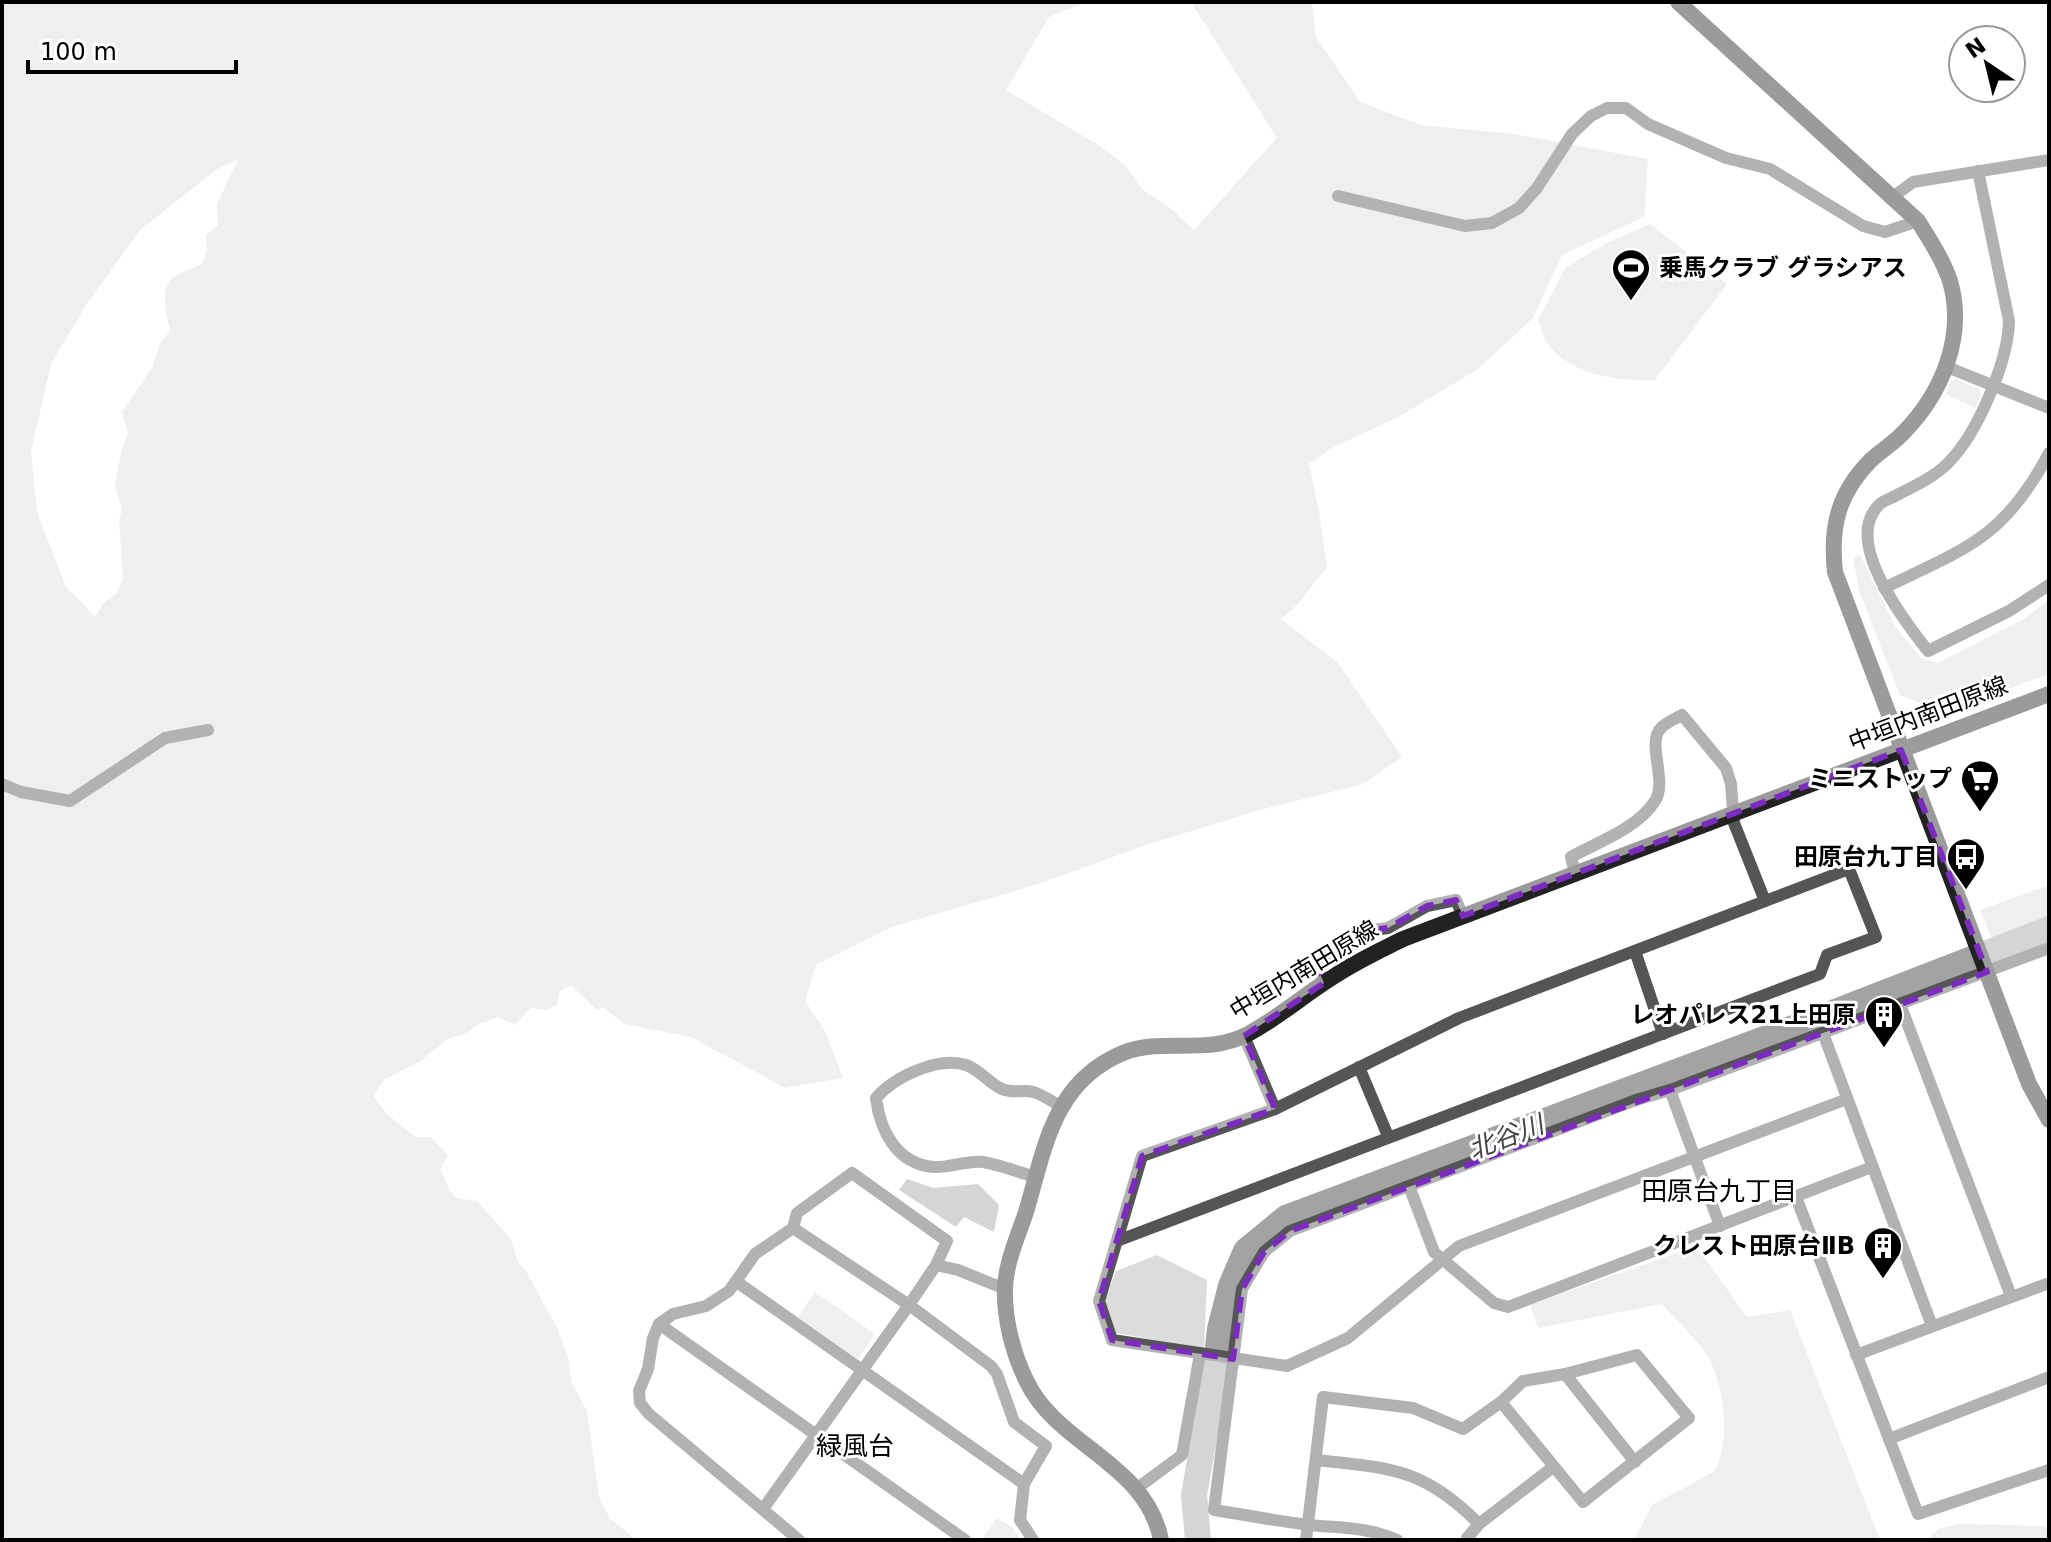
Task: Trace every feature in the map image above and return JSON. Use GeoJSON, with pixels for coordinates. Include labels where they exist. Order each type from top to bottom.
{"type":"FeatureCollection","features":[{"type":"Feature","properties":{"kind":"main road"},"geometry":{"type":"LineString","coordinates":[[1678,2],[1918,221],[1950,281],[1955,314],[1954,340],[1947,367],[1919,415],[1853,481],[1838,510],[1831,542],[1835,572],[1901,750],[2029,1084],[2049,1120]]}},
{"type":"Feature","properties":{"kind":"main road","name":"中垣内南田原線"},"geometry":{"type":"LineString","coordinates":[[1161,1540],[1147,1503],[1136,1489],[1108,1460],[1040,1405],[1026,1381],[1008,1322],[1005,1289],[1013,1251],[1049,1130],[1074,1087],[1097,1068],[1123,1053],[1154,1046],[1194,1048],[1216,1045],[1244,1036],[1272,1020],[1324,982],[1403,939],[2049,694]]}},
{"type":"Feature","properties":{"kind":"street"},"geometry":{"type":"LineString","coordinates":[[1338,196],[1465,226],[1492,223],[1519,208],[1537,188],[1572,134],[1591,116],[1607,108],[1626,108],[1648,124],[1713,152],[1770,169],[1863,226],[1885,232],[1918,221]]}},
{"type":"Feature","properties":{"kind":"street"},"geometry":{"type":"LineString","coordinates":[[1893,197],[1913,182],[2049,160]]}},
{"type":"Feature","properties":{"kind":"street"},"geometry":{"type":"LineString","coordinates":[[1978,171],[2009,321],[2008,339],[1994,386],[1964,445],[1946,466],[1930,478],[1879,505],[1870,519],[1868,539],[1872,561],[1884,588],[1905,623],[1928,651],[2009,611],[2049,585]]}},
{"type":"Feature","properties":{"kind":"street"},"geometry":{"type":"LineString","coordinates":[[1947,367],[2049,408]]}},
{"type":"Feature","properties":{"kind":"street"},"geometry":{"type":"LineString","coordinates":[[1884,588],[1972,546],[1993,530],[2031,487],[2049,453]]}},
{"type":"Feature","properties":{"kind":"street"},"geometry":{"type":"LineString","coordinates":[[1575,873],[1571,857],[1632,823],[1655,803],[1660,790],[1656,735],[1662,726],[1682,715],[1726,768],[1731,784],[1732,814],[1765,901]]}},
{"type":"Feature","properties":{"kind":"street"},"geometry":{"type":"LineString","coordinates":[[2,784],[21,792],[70,801],[165,738],[208,730]]}},
{"type":"Feature","properties":{"kind":"street"},"geometry":{"type":"LineString","coordinates":[[1632,823],[1646,846]]}},
{"type":"Feature","properties":{"kind":"street"},"geometry":{"type":"LineString","coordinates":[[1117,1241],[1820,974],[1827,955],[1876,937],[1849,869],[1459,1018],[1275,1109],[1142,1156],[1099,1301],[1112,1340],[1287,1366],[1348,1338],[1459,1246],[1847,1099]]}},
{"type":"Feature","properties":{"kind":"street"},"geometry":{"type":"LineString","coordinates":[[1324,982],[1317,967],[1342,939],[1352,933],[1388,928],[1427,906],[1456,900],[1463,916]]}},
{"type":"Feature","properties":{"kind":"street"},"geometry":{"type":"LineString","coordinates":[[1397,1540],[1383,1533],[1214,1510],[1242,1289],[1264,1252],[1290,1231],[1900,1004],[1985,968],[2049,948]]}},
{"type":"Feature","properties":{"kind":"street"},"geometry":{"type":"LineString","coordinates":[[1635,951],[1663,1034]]}},
{"type":"Feature","properties":{"kind":"street"},"geometry":{"type":"LineString","coordinates":[[1900,1004],[2011,1296]]}},
{"type":"Feature","properties":{"kind":"street"},"geometry":{"type":"LineString","coordinates":[[1823,1033],[1932,1326]]}},
{"type":"Feature","properties":{"kind":"street"},"geometry":{"type":"LineString","coordinates":[[1244,1036],[1275,1109]]}},
{"type":"Feature","properties":{"kind":"street"},"geometry":{"type":"LineString","coordinates":[[1036,1177],[982,1162],[935,1167],[905,1158],[885,1133],[876,1098],[885,1087],[899,1079],[937,1065],[955,1063],[967,1065],[1006,1091],[1033,1092],[1061,1106]]}},
{"type":"Feature","properties":{"kind":"street"},"geometry":{"type":"LineString","coordinates":[[1359,1067],[1388,1136]]}},
{"type":"Feature","properties":{"kind":"street"},"geometry":{"type":"LineString","coordinates":[[1670,1090],[1720,1226]]}},
{"type":"Feature","properties":{"kind":"street"},"geometry":{"type":"LineString","coordinates":[[1409,1186],[1434,1252],[1494,1303],[1508,1307],[1872,1167]]}},
{"type":"Feature","properties":{"kind":"street"},"geometry":{"type":"LineString","coordinates":[[763,1509],[909,1305],[936,1265],[947,1241],[852,1173],[797,1213],[793,1228],[755,1254],[737,1282],[706,1306],[673,1314],[659,1324],[639,1391],[640,1403],[649,1414],[799,1540]]}},
{"type":"Feature","properties":{"kind":"street"},"geometry":{"type":"LineString","coordinates":[[1796,1197],[1918,1514],[2049,1470]]}},
{"type":"Feature","properties":{"kind":"street"},"geometry":{"type":"LineString","coordinates":[[793,1228],[909,1305],[991,1366],[997,1374],[1014,1422],[1046,1446],[1024,1484],[1020,1520],[1033,1540]]}},
{"type":"Feature","properties":{"kind":"street"},"geometry":{"type":"LineString","coordinates":[[936,1265],[958,1270],[1005,1289]]}},
{"type":"Feature","properties":{"kind":"street"},"geometry":{"type":"LineString","coordinates":[[737,1282],[1024,1484]]}},
{"type":"Feature","properties":{"kind":"street"},"geometry":{"type":"LineString","coordinates":[[1856,1355],[2049,1283]]}},
{"type":"Feature","properties":{"kind":"street"},"geometry":{"type":"LineString","coordinates":[[659,1324],[965,1540]]}},
{"type":"Feature","properties":{"kind":"street"},"geometry":{"type":"LineString","coordinates":[[1136,1489],[1182,1455],[1200,1354]]}},
{"type":"Feature","properties":{"kind":"street"},"geometry":{"type":"LineString","coordinates":[[1306,1540],[1323,1397],[1413,1408],[1463,1429],[1501,1402],[1523,1381],[1565,1374],[1637,1355],[1689,1418],[1583,1502],[1501,1402]]}},
{"type":"Feature","properties":{"kind":"street"},"geometry":{"type":"LineString","coordinates":[[1565,1374],[1635,1462]]}},
{"type":"Feature","properties":{"kind":"street"},"geometry":{"type":"LineString","coordinates":[[1889,1439],[2049,1377]]}},
{"type":"Feature","properties":{"kind":"street"},"geometry":{"type":"LineString","coordinates":[[1316,1460],[1382,1467],[1414,1477],[1453,1498],[1479,1524]]}},
{"type":"Feature","properties":{"kind":"street"},"geometry":{"type":"LineString","coordinates":[[1468,1540],[1479,1524],[1553,1467]]}},
{"type":"Feature","properties":{"kind":"highlighted area"},"geometry":{"type":"Polygon","coordinates":[[[1901,750],[1987,972],[1290,1231],[1264,1252],[1242,1289],[1233,1359],[1112,1340],[1099,1301],[1142,1156],[1275,1109],[1244,1036],[1324,983],[1317,967],[1352,933],[1388,928],[1427,906],[1456,900],[1463,916],[1901,750]]]}},
{"type":"Feature","properties":{"kind":"shaded area"},"geometry":{"type":"Polygon","coordinates":[[[2,2],[1087,2],[1049,17],[1006,90],[1100,146],[1127,167],[1142,189],[1173,210],[1194,230],[1277,138],[1191,2],[1312,2],[1316,37],[1360,102],[1421,125],[1514,134],[1648,159],[1644,217],[1562,255],[1533,318],[1478,369],[1400,416],[1334,447],[1309,464],[1327,567],[1297,605],[1281,619],[1338,663],[1402,757],[1363,784],[1263,809],[1149,844],[1038,884],[892,927],[816,965],[805,1001],[825,1031],[843,1078],[785,1088],[691,1037],[624,1024],[603,1007],[597,1010],[571,985],[560,991],[557,1004],[548,1010],[531,1008],[515,1025],[498,1017],[479,1024],[466,1034],[449,1038],[422,1060],[384,1080],[373,1096],[386,1113],[415,1137],[430,1137],[448,1155],[440,1169],[450,1191],[457,1198],[477,1201],[511,1239],[517,1260],[558,1330],[568,1357],[572,1383],[587,1411],[599,1497],[610,1519],[637,1540],[2,1540],[2,2]],[[238,159],[216,170],[141,229],[88,302],[51,364],[31,451],[37,512],[66,587],[95,617],[102,605],[118,591],[123,578],[119,521],[122,509],[115,486],[128,433],[122,412],[153,366],[160,343],[170,331],[165,301],[167,286],[177,275],[202,264],[207,249],[206,235],[218,225],[217,204],[238,159]]]}},
{"type":"Feature","properties":{"kind":"shaded area","name":"乗馬クラブ グラシアス"},"geometry":{"type":"Polygon","coordinates":[[[1650,224],[1727,284],[1654,381],[1611,377],[1582,370],[1558,355],[1548,344],[1538,320],[1566,267],[1605,244],[1650,224]]]}},
{"type":"Feature","properties":{"kind":"shaded area"},"geometry":{"type":"Polygon","coordinates":[[[1956,379],[1979,389],[1981,395],[1975,408],[1946,394],[1951,381],[1956,379]]]}},
{"type":"Feature","properties":{"kind":"shaded area"},"geometry":{"type":"Polygon","coordinates":[[[1860,555],[1895,626],[1921,658],[1938,663],[2022,620],[2049,600],[2049,674],[1944,712],[1900,695],[1859,591],[1853,558],[1860,555]]]}},
{"type":"Feature","properties":{"kind":"shaded area"},"geometry":{"type":"Polygon","coordinates":[[[2049,885],[2049,922],[1993,942],[1980,910],[2049,885]]]}},
{"type":"Feature","properties":{"kind":"shaded area"},"geometry":{"type":"Polygon","coordinates":[[[907,1179],[933,1188],[978,1184],[999,1205],[994,1232],[964,1217],[956,1227],[899,1190],[907,1179]]]}},
{"type":"Feature","properties":{"kind":"shaded area"},"geometry":{"type":"Polygon","coordinates":[[[1696,1246],[1747,1317],[1790,1310],[1880,1540],[1631,1540],[1652,1505],[1713,1472],[1719,1461],[1724,1415],[1714,1368],[1698,1343],[1662,1304],[1538,1328],[1530,1305],[1696,1246]]]}},
{"type":"Feature","properties":{"kind":"shaded area"},"geometry":{"type":"Polygon","coordinates":[[[1157,1255],[1207,1280],[1204,1349],[1116,1333],[1105,1300],[1116,1271],[1157,1255]]]}},
{"type":"Feature","properties":{"kind":"shaded area"},"geometry":{"type":"Polygon","coordinates":[[[815,1292],[875,1334],[858,1359],[798,1317],[815,1292]]]}},
{"type":"Feature","properties":{"kind":"shaded area"},"geometry":{"type":"Polygon","coordinates":[[[997,1518],[1012,1527],[1021,1540],[981,1540],[997,1518]]]}},
{"type":"Feature","properties":{"kind":"shaded area"},"geometry":{"type":"Polygon","coordinates":[[[1960,1524],[2049,1526],[2049,1540],[1926,1540],[1940,1528],[1960,1524]]]}},
{"type":"Feature","properties":{"kind":"waterway","name":"北谷川"},"geometry":{"type":"LineString","coordinates":[[1198,1540],[1194,1495],[1220,1329],[1231,1286],[1246,1251],[1286,1218],[2049,929]]}},
{"type":"Feature","properties":{"kind":"place","name":"乗馬クラブ グラシアス"},"geometry":{"type":"Point","coordinates":[1631,302]}},
{"type":"Feature","properties":{"kind":"place","name":"ミニストップ"},"geometry":{"type":"Point","coordinates":[1980,813]}},
{"type":"Feature","properties":{"kind":"place","name":"田原台九丁目"},"geometry":{"type":"Point","coordinates":[1966,891]}},
{"type":"Feature","properties":{"kind":"place","name":"レオパレス21上田原"},"geometry":{"type":"Point","coordinates":[1884,1049]}},
{"type":"Feature","properties":{"kind":"place","name":"クレスト田原台ⅡB"},"geometry":{"type":"Point","coordinates":[1883,1280]}},
{"type":"Feature","properties":{"kind":"district","name":"田原台九丁目"},"geometry":{"type":"Point","coordinates":[1719,1191]}},
{"type":"Feature","properties":{"kind":"district","name":"緑風台"},"geometry":{"type":"Point","coordinates":[855,1446]}}]}
